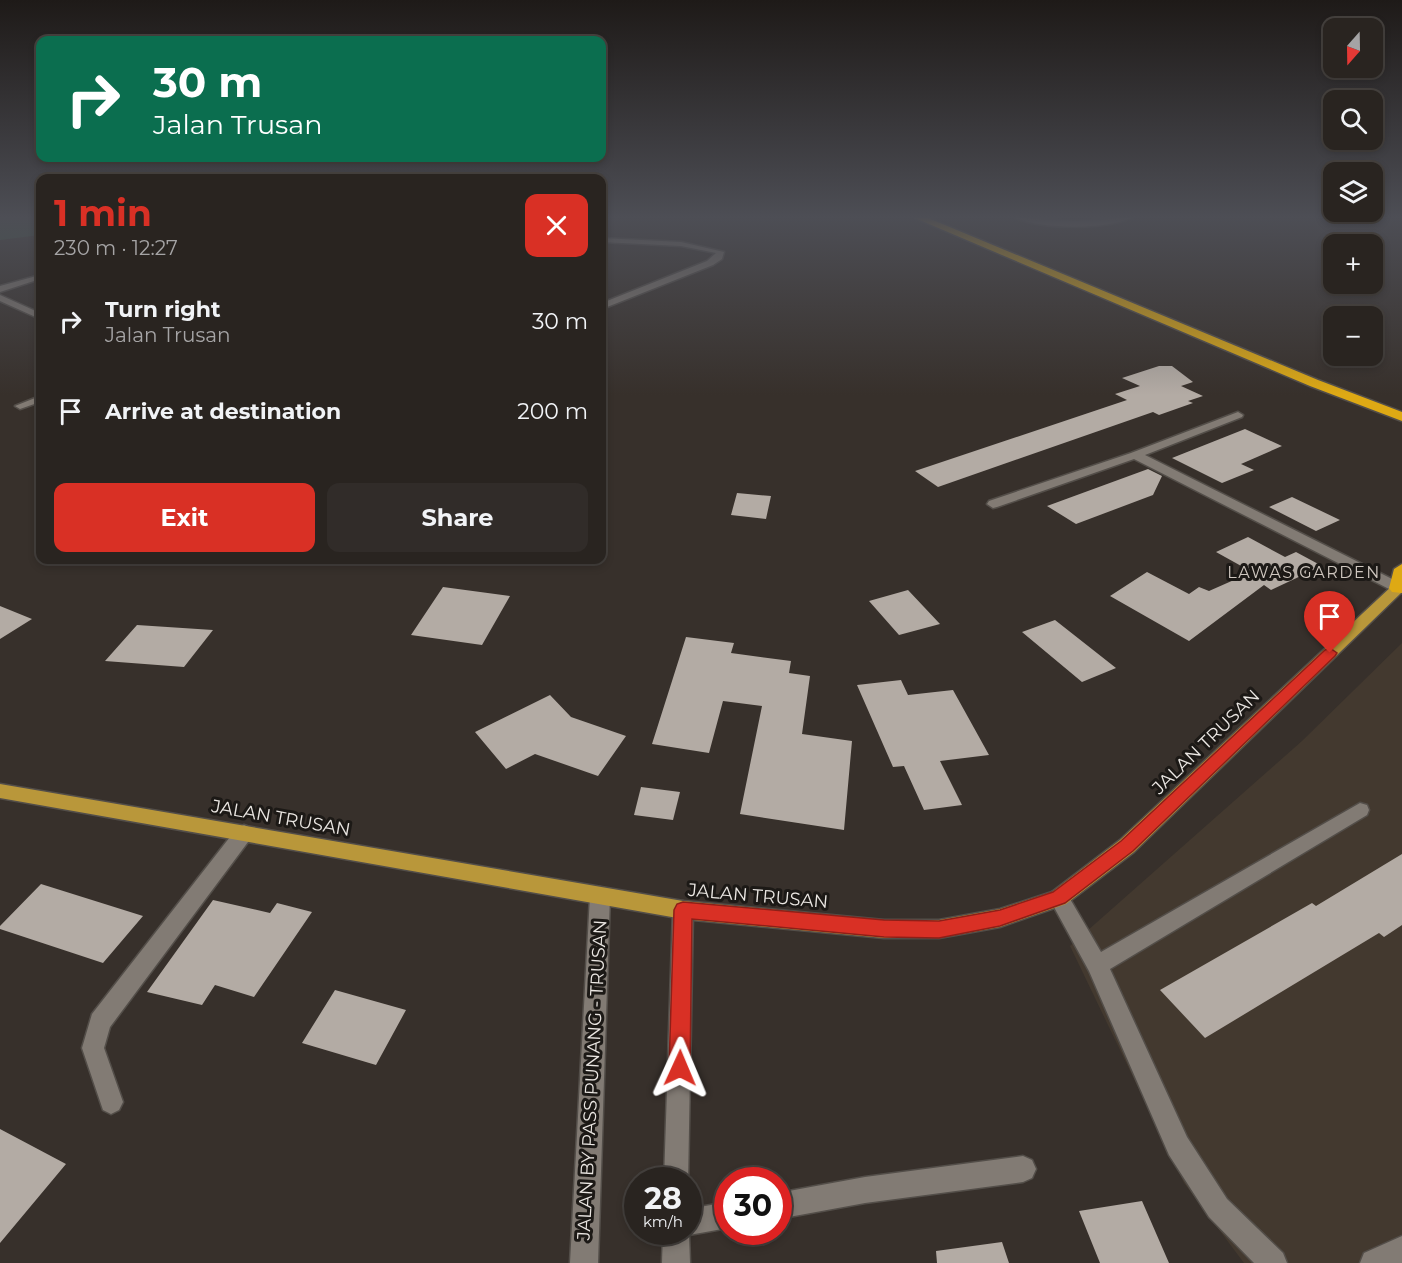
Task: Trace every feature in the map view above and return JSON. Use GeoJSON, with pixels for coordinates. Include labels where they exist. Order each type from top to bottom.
{"type":"FeatureCollection","features":[{"type":"Feature","properties":{"kind":"highway"},"geometry":{"type":"LineString","coordinates":[[1058,277],[1303,379],[1402,417]]}},
{"type":"Feature","properties":{"kind":"highway"},"geometry":{"type":"LineString","coordinates":[[1400,588],[1402,569]]}},
{"type":"Feature","properties":{"kind":"main road","name":"JALAN TRUSAN"},"geometry":{"type":"LineString","coordinates":[[0,791],[683,910],[884,928],[939,929],[1000,918],[1059,898],[1127,846],[1400,588]]}},
{"type":"Feature","properties":{"kind":"street"},"geometry":{"type":"LineString","coordinates":[[606,304],[675,277]]}},
{"type":"Feature","properties":{"kind":"street"},"geometry":{"type":"LineString","coordinates":[[0,289],[36,278]]}},
{"type":"Feature","properties":{"kind":"street"},"geometry":{"type":"LineString","coordinates":[[0,298],[36,314]]}},
{"type":"Feature","properties":{"kind":"street"},"geometry":{"type":"LineString","coordinates":[[20,406],[36,400]]}},
{"type":"Feature","properties":{"kind":"street"},"geometry":{"type":"LineString","coordinates":[[993,504],[1134,455],[1238,415]]}},
{"type":"Feature","properties":{"kind":"street"},"geometry":{"type":"LineString","coordinates":[[1134,455],[1400,588]]}},
{"type":"Feature","properties":{"kind":"street"},"geometry":{"type":"LineString","coordinates":[[1097,965],[1360,810]]}},
{"type":"Feature","properties":{"kind":"street"},"geometry":{"type":"LineString","coordinates":[[111,1102],[93,1048],[100,1022],[244,833]]}},
{"type":"Feature","properties":{"kind":"street","name":"JALAN BY PASS PUNANG - TRUSAN"},"geometry":{"type":"LineString","coordinates":[[584,1263],[600,896]]}},
{"type":"Feature","properties":{"kind":"street"},"geometry":{"type":"LineString","coordinates":[[1059,898],[1097,965],[1178,1146],[1218,1208],[1273,1263]]}},
{"type":"Feature","properties":{"kind":"street"},"geometry":{"type":"LineString","coordinates":[[677,1167],[683,910]]}},
{"type":"Feature","properties":{"kind":"street"},"geometry":{"type":"LineString","coordinates":[[792,1203],[865,1190],[1023,1169]]}},
{"type":"Feature","properties":{"kind":"street"},"geometry":{"type":"LineString","coordinates":[[676,1245],[676,1263]]}},
{"type":"Feature","properties":{"kind":"street"},"geometry":{"type":"LineString","coordinates":[[1374,1263],[1402,1249]]}},
{"type":"Feature","properties":{"kind":"shaded area"},"geometry":{"type":"Polygon","coordinates":[[[1402,643],[1402,1263],[1244,1263],[1184,1183],[1070,946],[1302,741],[1402,643]]]}},
{"type":"Feature","properties":{"kind":"building"},"geometry":{"type":"Polygon","coordinates":[[[1159,366],[1172,366],[1193,382],[1181,386],[1203,396],[1188,401],[1193,403],[1159,415],[1153,412],[938,487],[915,471],[1127,400],[1115,394],[1140,386],[1122,378],[1159,366]]]}},
{"type":"Feature","properties":{"kind":"building"},"geometry":{"type":"Polygon","coordinates":[[[1245,429],[1282,446],[1241,464],[1254,470],[1222,483],[1172,458],[1245,429]]]}},
{"type":"Feature","properties":{"kind":"building"},"geometry":{"type":"Polygon","coordinates":[[[1148,469],[1162,476],[1153,495],[1076,524],[1047,506],[1148,469]]]}},
{"type":"Feature","properties":{"kind":"building"},"geometry":{"type":"Polygon","coordinates":[[[737,493],[771,496],[766,519],[731,515],[737,493]]]}},
{"type":"Feature","properties":{"kind":"building"},"geometry":{"type":"Polygon","coordinates":[[[1292,497],[1340,520],[1316,531],[1269,507],[1292,497]]]}},
{"type":"Feature","properties":{"kind":"building"},"geometry":{"type":"Polygon","coordinates":[[[1248,537],[1285,557],[1296,552],[1322,566],[1271,590],[1264,585],[1189,641],[1110,596],[1147,572],[1189,594],[1199,587],[1209,591],[1252,572],[1216,552],[1248,537]]]}},
{"type":"Feature","properties":{"kind":"building"},"geometry":{"type":"Polygon","coordinates":[[[443,587],[510,596],[482,645],[411,635],[443,587]]]}},
{"type":"Feature","properties":{"kind":"building"},"geometry":{"type":"Polygon","coordinates":[[[908,590],[940,624],[899,635],[869,601],[908,590]]]}},
{"type":"Feature","properties":{"kind":"building"},"geometry":{"type":"Polygon","coordinates":[[[0,606],[32,619],[0,639],[0,606]]]}},
{"type":"Feature","properties":{"kind":"building"},"geometry":{"type":"Polygon","coordinates":[[[1055,620],[1116,668],[1082,682],[1022,632],[1055,620]]]}},
{"type":"Feature","properties":{"kind":"building"},"geometry":{"type":"Polygon","coordinates":[[[137,625],[213,630],[184,667],[105,661],[137,625]]]}},
{"type":"Feature","properties":{"kind":"building"},"geometry":{"type":"Polygon","coordinates":[[[686,637],[734,643],[731,653],[791,661],[789,673],[810,676],[802,734],[852,741],[844,830],[740,814],[762,706],[723,701],[709,753],[652,744],[686,637]]]}},
{"type":"Feature","properties":{"kind":"building"},"geometry":{"type":"Polygon","coordinates":[[[901,680],[908,695],[953,690],[989,755],[940,761],[962,805],[924,810],[904,766],[893,767],[857,685],[901,680]]]}},
{"type":"Feature","properties":{"kind":"building"},"geometry":{"type":"Polygon","coordinates":[[[550,695],[571,717],[626,736],[598,776],[535,754],[506,769],[475,732],[550,695]]]}},
{"type":"Feature","properties":{"kind":"building"},"geometry":{"type":"Polygon","coordinates":[[[641,787],[680,792],[673,820],[634,815],[641,787]]]}},
{"type":"Feature","properties":{"kind":"building"},"geometry":{"type":"Polygon","coordinates":[[[1402,854],[1402,925],[1384,937],[1379,933],[1205,1038],[1160,990],[1312,903],[1316,906],[1402,854]]]}},
{"type":"Feature","properties":{"kind":"building"},"geometry":{"type":"Polygon","coordinates":[[[41,884],[143,916],[103,963],[0,929],[0,926],[41,884]]]}},
{"type":"Feature","properties":{"kind":"building"},"geometry":{"type":"Polygon","coordinates":[[[213,900],[270,913],[277,903],[312,912],[254,997],[215,985],[202,1005],[147,992],[213,900]]]}},
{"type":"Feature","properties":{"kind":"building"},"geometry":{"type":"Polygon","coordinates":[[[335,990],[406,1010],[376,1065],[302,1043],[335,990]]]}},
{"type":"Feature","properties":{"kind":"building"},"geometry":{"type":"Polygon","coordinates":[[[0,1129],[66,1164],[0,1243],[0,1129]]]}},
{"type":"Feature","properties":{"kind":"building"},"geometry":{"type":"Polygon","coordinates":[[[1142,1201],[1169,1263],[1100,1263],[1079,1211],[1142,1201]]]}},
{"type":"Feature","properties":{"kind":"building"},"geometry":{"type":"Polygon","coordinates":[[[1002,1242],[1009,1263],[937,1263],[936,1251],[1002,1242]]]}},
{"type":"Feature","properties":{"kind":"district","name":"LAWAS GARDEN"},"geometry":{"type":"Point","coordinates":[1304,572]}},
{"type":"Feature","properties":{"kind":"route"},"geometry":{"type":"LineString","coordinates":[[680,1068],[683,910],[884,928],[939,929],[1000,918],[1059,898],[1127,846],[1330,653]]}}]}
